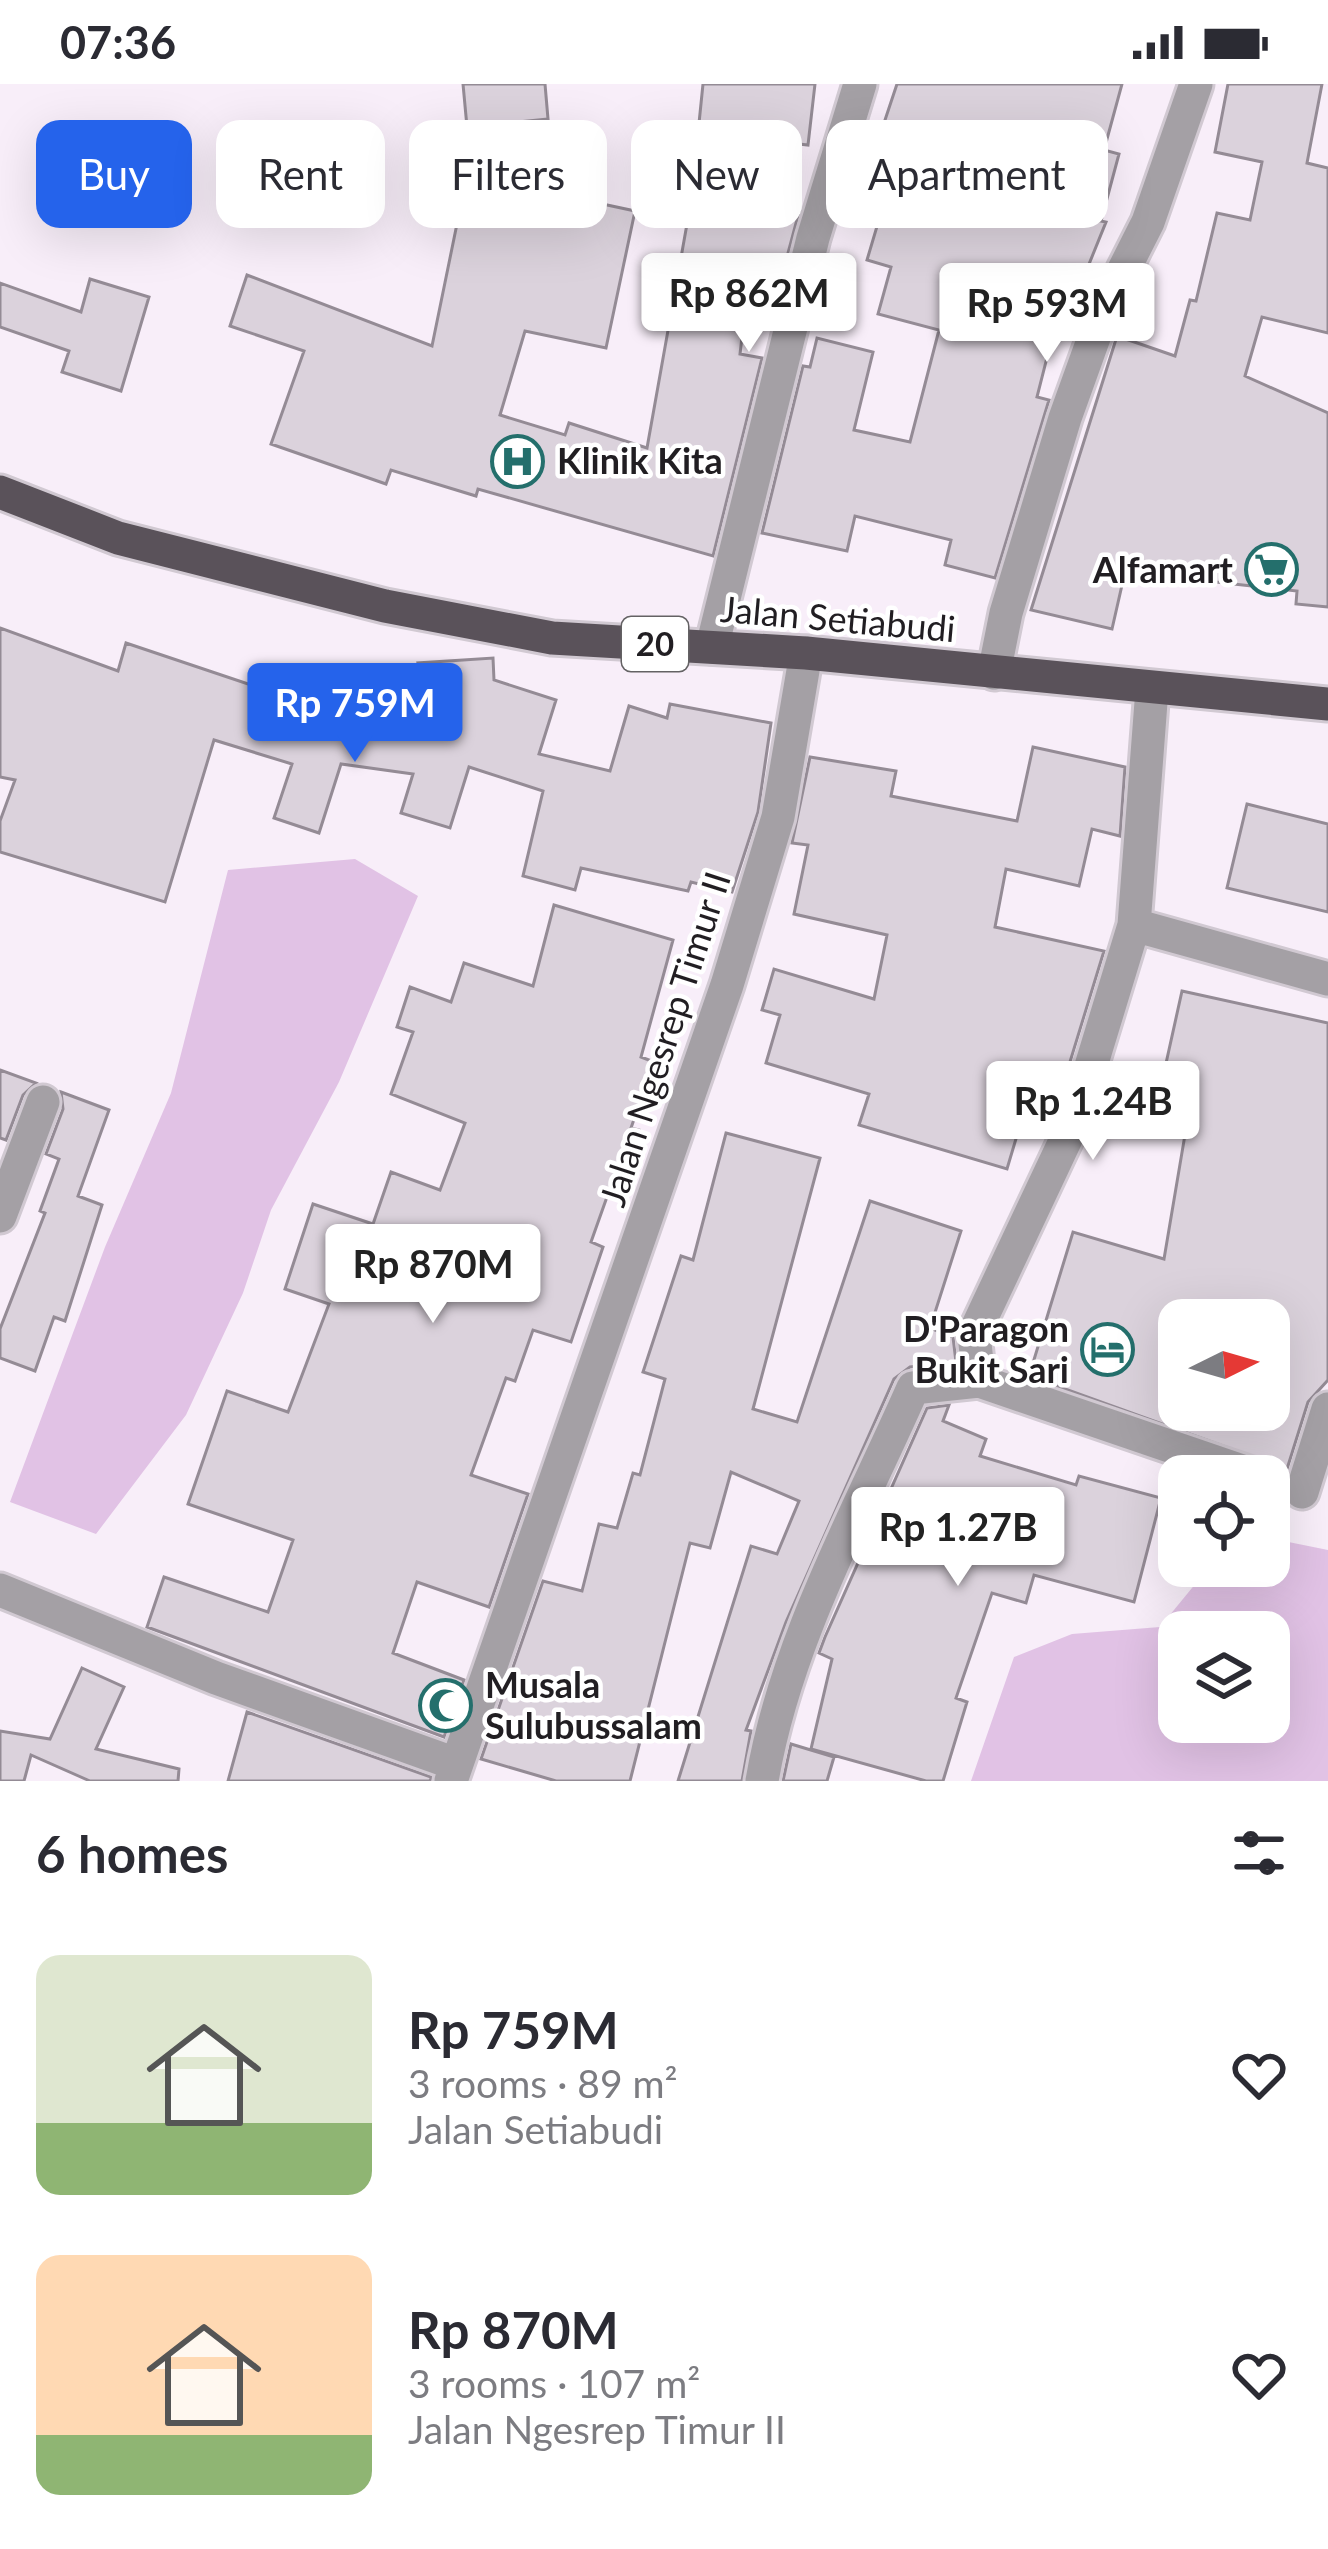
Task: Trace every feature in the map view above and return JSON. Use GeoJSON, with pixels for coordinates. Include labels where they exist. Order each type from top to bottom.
{"type":"FeatureCollection","features":[{"type":"Feature","properties":{"kind":"highway","name":"Jalan Setiabudi"},"geometry":{"type":"LineString","coordinates":[[0,492],[118,538],[385,606],[552,638],[806,653],[1328,704]]}},
{"type":"Feature","properties":{"kind":"street"},"geometry":{"type":"LineString","coordinates":[[712,647],[813,238],[860,84]]}},
{"type":"Feature","properties":{"kind":"street"},"geometry":{"type":"LineString","coordinates":[[994,673],[1006,613],[1065,418],[1105,307],[1148,222],[1196,84]]}},
{"type":"Feature","properties":{"kind":"street","name":"Jalan Ngesrep Timur II"},"geometry":{"type":"LineString","coordinates":[[452,1772],[728,985],[778,817],[806,653]]}},
{"type":"Feature","properties":{"kind":"street"},"geometry":{"type":"LineString","coordinates":[[980,1382],[974,1334],[1074,1122],[1134,925],[1152,689]]}},
{"type":"Feature","properties":{"kind":"street"},"geometry":{"type":"LineString","coordinates":[[1134,925],[1328,979]]}},
{"type":"Feature","properties":{"kind":"street"},"geometry":{"type":"LineString","coordinates":[[0,1216],[43,1102]]}},
{"type":"Feature","properties":{"kind":"street"},"geometry":{"type":"LineString","coordinates":[[761,1781],[771,1727],[803,1636],[913,1388],[980,1382],[1195,1455]]}},
{"type":"Feature","properties":{"kind":"street"},"geometry":{"type":"LineString","coordinates":[[1315,1496],[1328,1409]]}},
{"type":"Feature","properties":{"kind":"street"},"geometry":{"type":"LineString","coordinates":[[0,1590],[452,1772]]}},
{"type":"Feature","properties":{"kind":"shaded area"},"geometry":{"type":"Polygon","coordinates":[[[355,859],[418,896],[339,1082],[271,1210],[243,1293],[186,1415],[96,1534],[10,1502],[105,1247],[171,1093],[228,870],[355,859]]]}},
{"type":"Feature","properties":{"kind":"shaded area"},"geometry":{"type":"Polygon","coordinates":[[[1290,1542],[1328,1550],[1328,1781],[971,1781],[1014,1657],[1072,1634],[1158,1627],[1158,1743],[1290,1743],[1290,1611],[1173,1611],[1193,1587],[1290,1587],[1290,1542]]]}},
{"type":"Feature","properties":{"kind":"building"},"geometry":{"type":"Polygon","coordinates":[[[463,84],[545,84],[548,119],[466,120],[463,84]]]}},
{"type":"Feature","properties":{"kind":"building"},"geometry":{"type":"Polygon","coordinates":[[[703,84],[815,84],[808,145],[802,144],[802,120],[699,120],[703,84]]]}},
{"type":"Feature","properties":{"kind":"building"},"geometry":{"type":"Polygon","coordinates":[[[897,84],[1122,84],[1108,135],[1108,120],[885,120],[897,84]]]}},
{"type":"Feature","properties":{"kind":"building"},"geometry":{"type":"Polygon","coordinates":[[[1228,84],[1322,84],[1307,163],[1328,168],[1328,333],[1262,317],[1245,376],[1328,413],[1328,607],[1296,604],[1297,591],[1125,572],[1112,629],[1031,610],[1117,336],[1175,356],[1190,300],[1196,301],[1217,213],[1250,220],[1262,162],[1215,152],[1228,84]]]}},
{"type":"Feature","properties":{"kind":"building"},"geometry":{"type":"Polygon","coordinates":[[[1108,151],[1119,154],[1108,195],[1108,151]]]}},
{"type":"Feature","properties":{"kind":"building"},"geometry":{"type":"Polygon","coordinates":[[[607,205],[631,210],[606,348],[525,331],[500,415],[565,435],[569,423],[647,448],[686,228],[795,228],[780,283],[749,278],[740,354],[762,358],[713,556],[478,489],[476,496],[391,470],[386,484],[271,444],[304,351],[230,326],[247,275],[432,346],[456,228],[607,228],[607,205]]]}},
{"type":"Feature","properties":{"kind":"building"},"geometry":{"type":"Polygon","coordinates":[[[877,228],[1104,228],[1083,279],[1068,275],[1037,397],[1049,400],[995,578],[945,565],[951,540],[855,516],[847,551],[762,533],[803,366],[810,367],[817,338],[873,352],[854,430],[910,442],[939,330],[878,314],[891,267],[867,260],[877,228]]]}},
{"type":"Feature","properties":{"kind":"building"},"geometry":{"type":"Polygon","coordinates":[[[90,279],[149,297],[121,391],[62,372],[69,351],[0,327],[0,283],[81,312],[90,279]]]}},
{"type":"Feature","properties":{"kind":"building"},"geometry":{"type":"Polygon","coordinates":[[[0,628],[118,671],[126,643],[311,705],[319,681],[373,699],[375,665],[419,667],[418,663],[493,658],[494,680],[556,700],[539,754],[610,771],[629,706],[667,718],[670,704],[771,723],[758,812],[732,892],[691,882],[688,891],[581,868],[575,890],[523,876],[543,791],[469,767],[450,828],[401,813],[413,774],[341,764],[319,833],[274,818],[292,764],[214,740],[165,902],[0,852],[0,821],[15,780],[0,777],[0,628]]]}},
{"type":"Feature","properties":{"kind":"building"},"geometry":{"type":"Polygon","coordinates":[[[1033,747],[1125,767],[1120,836],[1092,829],[1079,886],[1006,869],[995,927],[1104,951],[1054,1114],[1026,1105],[1007,1169],[859,1125],[869,1094],[766,1063],[780,1015],[762,1010],[774,969],[874,999],[887,935],[794,914],[808,845],[792,843],[810,757],[896,771],[891,796],[1017,821],[1033,747]]]}},
{"type":"Feature","properties":{"kind":"building"},"geometry":{"type":"Polygon","coordinates":[[[1247,804],[1328,824],[1328,912],[1227,888],[1247,804]]]}},
{"type":"Feature","properties":{"kind":"building"},"geometry":{"type":"Polygon","coordinates":[[[554,905],[673,940],[641,1057],[654,1062],[631,1128],[639,1130],[621,1183],[613,1180],[591,1242],[603,1247],[571,1342],[533,1330],[515,1381],[506,1378],[471,1475],[528,1494],[489,1607],[417,1582],[393,1653],[464,1680],[444,1737],[147,1627],[164,1577],[268,1612],[293,1540],[188,1504],[227,1391],[288,1412],[329,1304],[285,1289],[313,1204],[373,1224],[391,1172],[440,1190],[465,1123],[391,1094],[413,1032],[397,1027],[410,987],[451,1002],[464,963],[533,986],[554,905]]]}},
{"type":"Feature","properties":{"kind":"building"},"geometry":{"type":"Polygon","coordinates":[[[1182,991],[1328,1023],[1328,1380],[1308,1402],[1290,1459],[1290,1455],[1248,1455],[1182,1431],[1290,1431],[1290,1299],[1158,1299],[1158,1422],[1029,1376],[1073,1232],[1164,1259],[1189,1111],[1157,1104],[1182,991]]]}},
{"type":"Feature","properties":{"kind":"building"},"geometry":{"type":"Polygon","coordinates":[[[0,1070],[36,1083],[23,1095],[6,1140],[0,1138],[0,1070]]]}},
{"type":"Feature","properties":{"kind":"building"},"geometry":{"type":"Polygon","coordinates":[[[61,1092],[109,1110],[78,1196],[102,1205],[65,1321],[54,1317],[35,1371],[0,1358],[0,1329],[45,1213],[40,1211],[59,1159],[46,1154],[63,1109],[61,1092]]]}},
{"type":"Feature","properties":{"kind":"building"},"geometry":{"type":"Polygon","coordinates":[[[726,1133],[820,1158],[753,1409],[797,1422],[870,1201],[961,1231],[930,1328],[953,1337],[956,1362],[910,1367],[894,1379],[786,1622],[746,1730],[751,1731],[742,1781],[678,1781],[751,1546],[777,1554],[799,1501],[731,1472],[710,1548],[690,1543],[630,1781],[556,1781],[481,1759],[543,1581],[582,1591],[599,1524],[617,1528],[633,1473],[640,1475],[665,1379],[643,1372],[681,1256],[693,1260],[726,1133]]]}},
{"type":"Feature","properties":{"kind":"building"},"geometry":{"type":"Polygon","coordinates":[[[949,1405],[943,1421],[986,1439],[980,1456],[1076,1485],[1079,1476],[1158,1497],[1134,1602],[1034,1575],[1026,1603],[992,1593],[956,1698],[967,1702],[943,1781],[926,1781],[811,1749],[832,1659],[819,1653],[927,1408],[949,1405]]]}},
{"type":"Feature","properties":{"kind":"building"},"geometry":{"type":"Polygon","coordinates":[[[82,1668],[124,1687],[96,1749],[179,1769],[178,1781],[90,1781],[31,1755],[24,1781],[0,1781],[0,1731],[50,1739],[82,1668]]]}},
{"type":"Feature","properties":{"kind":"building"},"geometry":{"type":"Polygon","coordinates":[[[247,1712],[431,1777],[430,1781],[228,1781],[247,1712]]]}},
{"type":"Feature","properties":{"kind":"building"},"geometry":{"type":"Polygon","coordinates":[[[791,1744],[834,1757],[827,1781],[783,1781],[791,1744]]]}},
{"type":"Feature","properties":{"kind":"place","name":"Klinik Kita"},"geometry":{"type":"Point","coordinates":[518,461]}},
{"type":"Feature","properties":{"kind":"place","name":"Alfamart"},"geometry":{"type":"Point","coordinates":[1272,570]}},
{"type":"Feature","properties":{"kind":"place","name":"D'Paragon Bukit Sari"},"geometry":{"type":"Point","coordinates":[1108,1350]}},
{"type":"Feature","properties":{"kind":"place","name":"Musala Sulubussalam"},"geometry":{"type":"Point","coordinates":[446,1706]}}]}
